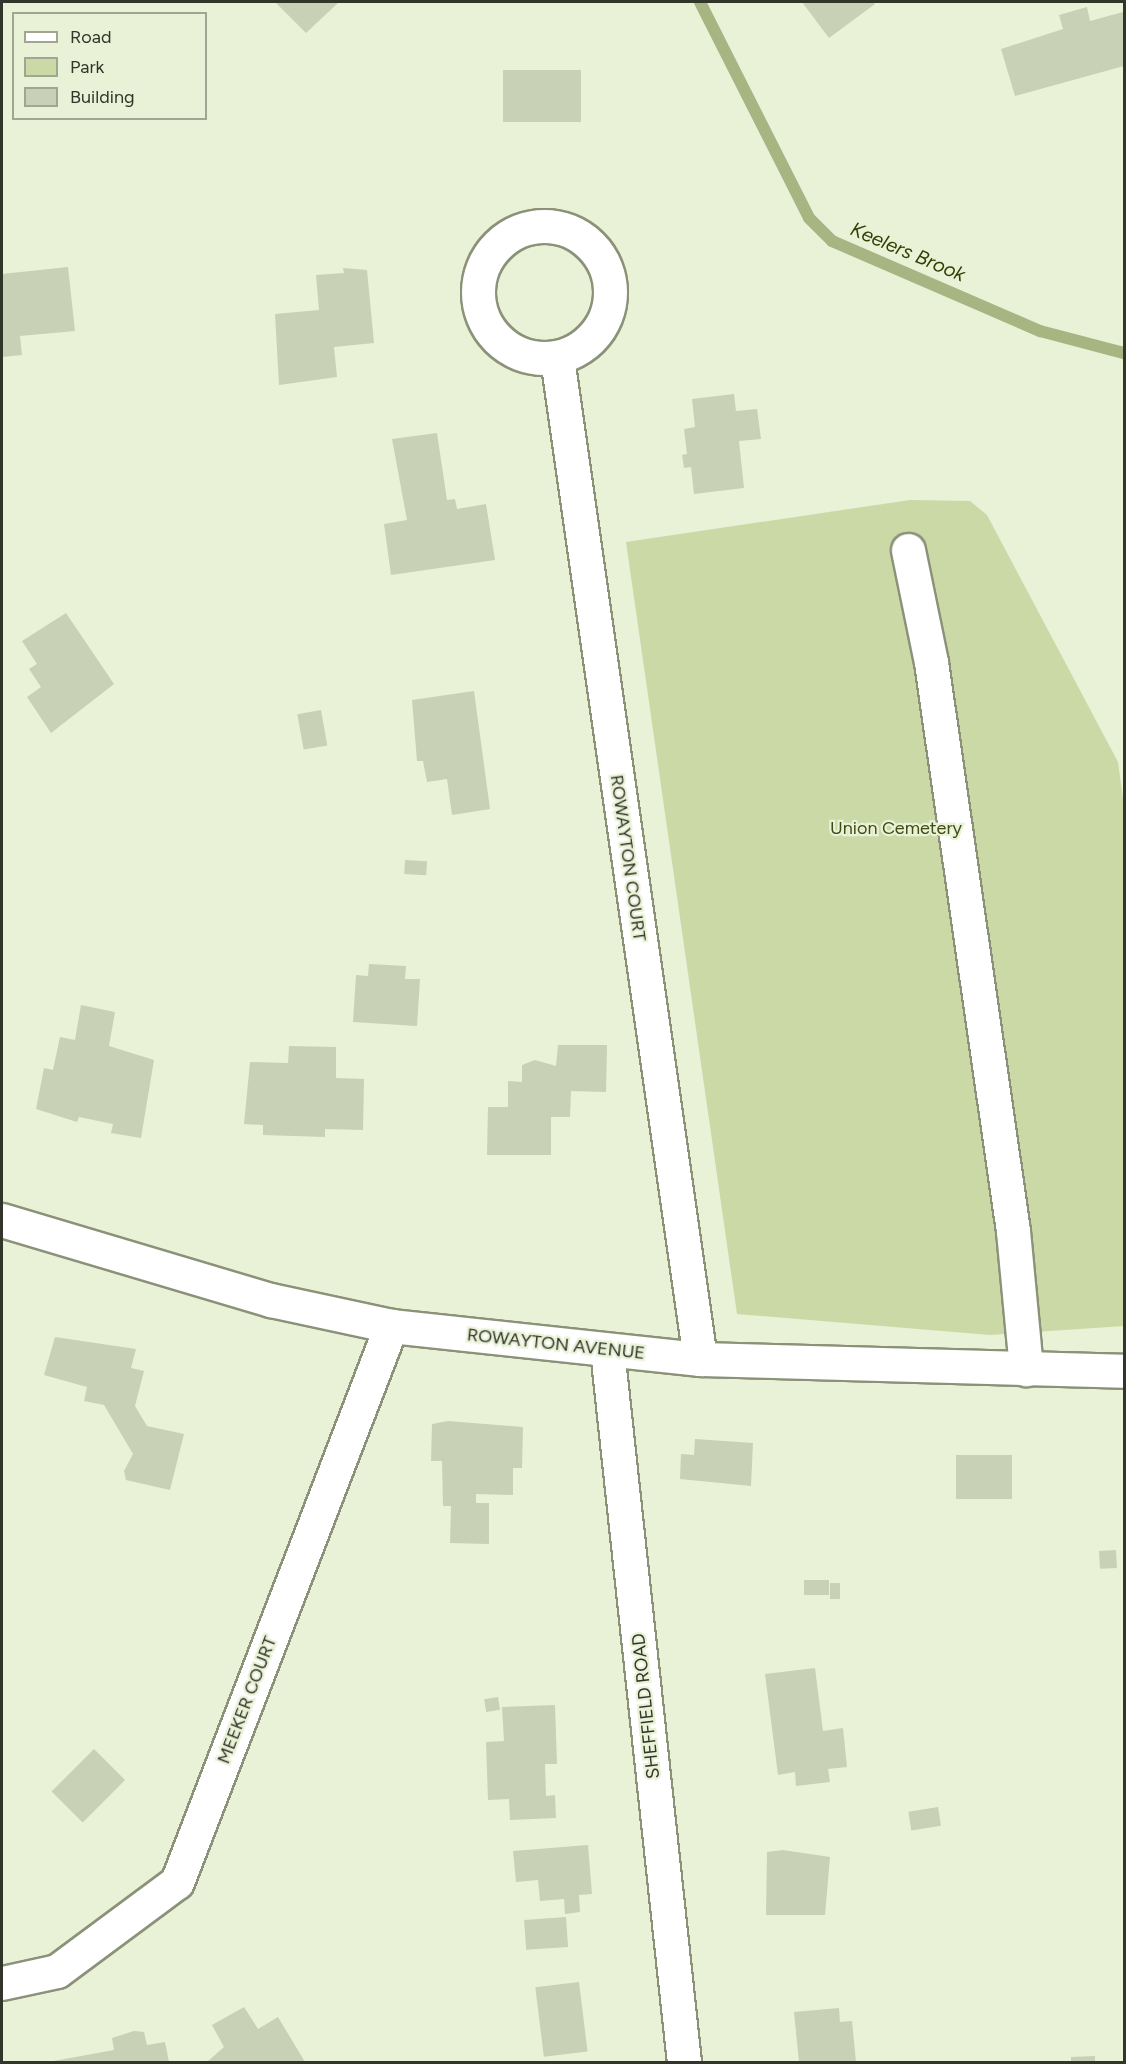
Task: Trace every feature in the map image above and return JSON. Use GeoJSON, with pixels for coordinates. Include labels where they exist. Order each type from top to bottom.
{"type":"FeatureCollection","features":[{"type":"Feature","properties":{"kind":"street"},"geometry":{"type":"LineString","coordinates":[[544,225],[568,230],[589,243],[603,262],[610,286],[598,332],[579,349],[557,357],[532,357],[510,349],[491,332],[481,310],[478,286],[485,262],[514,234],[544,225]]}},
{"type":"Feature","properties":{"kind":"street","name":"ROWAYTON COURT"},"geometry":{"type":"LineString","coordinates":[[557,357],[700,1359]]}},
{"type":"Feature","properties":{"kind":"street"},"geometry":{"type":"LineString","coordinates":[[908,550],[931,662],[1013,1231],[1026,1369]]}},
{"type":"Feature","properties":{"kind":"street","name":"ROWAYTON AVENUE"},"geometry":{"type":"LineString","coordinates":[[2,1220],[281,1303],[391,1326],[700,1359],[1125,1371]]}},
{"type":"Feature","properties":{"kind":"street","name":"MEEKER COURT"},"geometry":{"type":"LineString","coordinates":[[2,1983],[57,1971],[177,1882],[391,1326]]}},
{"type":"Feature","properties":{"kind":"street","name":"SHEFFIELD ROAD"},"geometry":{"type":"LineString","coordinates":[[607,1350],[684,2062]]}},
{"type":"Feature","properties":{"kind":"green space","name":"Union Cemetery"},"geometry":{"type":"Polygon","coordinates":[[[910,500],[970,501],[987,515],[1118,762],[1124,806],[1124,1326],[990,1335],[737,1314],[626,542],[910,500]]]}},
{"type":"Feature","properties":{"kind":"building"},"geometry":{"type":"Polygon","coordinates":[[[275,2],[339,2],[306,33],[275,2]]]}},
{"type":"Feature","properties":{"kind":"building"},"geometry":{"type":"Polygon","coordinates":[[[802,2],[873,2],[875,4],[829,38],[802,2]]]}},
{"type":"Feature","properties":{"kind":"building"},"geometry":{"type":"Polygon","coordinates":[[[1087,7],[1090,21],[1123,12],[1124,66],[1015,96],[1001,49],[1063,29],[1059,15],[1087,7]]]}},
{"type":"Feature","properties":{"kind":"building"},"geometry":{"type":"Polygon","coordinates":[[[503,70],[581,70],[581,122],[503,122],[503,70]]]}},
{"type":"Feature","properties":{"kind":"building"},"geometry":{"type":"Polygon","coordinates":[[[68,267],[75,331],[20,336],[22,355],[2,357],[2,274],[68,267]]]}},
{"type":"Feature","properties":{"kind":"building"},"geometry":{"type":"Polygon","coordinates":[[[343,268],[367,270],[374,343],[334,347],[337,377],[279,385],[275,314],[319,310],[316,275],[344,273],[343,268]]]}},
{"type":"Feature","properties":{"kind":"building"},"geometry":{"type":"Polygon","coordinates":[[[734,394],[736,411],[757,409],[761,439],[739,441],[744,488],[694,494],[691,467],[684,468],[682,455],[687,454],[684,429],[695,427],[692,399],[734,394]]]}},
{"type":"Feature","properties":{"kind":"building"},"geometry":{"type":"Polygon","coordinates":[[[437,433],[447,500],[455,499],[457,509],[486,504],[495,560],[391,575],[384,524],[407,520],[392,439],[437,433]]]}},
{"type":"Feature","properties":{"kind":"building"},"geometry":{"type":"Polygon","coordinates":[[[66,613],[114,684],[51,733],[27,697],[41,687],[29,669],[37,664],[22,641],[66,613]]]}},
{"type":"Feature","properties":{"kind":"building"},"geometry":{"type":"Polygon","coordinates":[[[474,691],[490,809],[452,815],[447,779],[427,782],[423,761],[417,761],[412,700],[474,691]]]}},
{"type":"Feature","properties":{"kind":"building"},"geometry":{"type":"Polygon","coordinates":[[[321,710],[327,745],[304,750],[297,714],[321,710]]]}},
{"type":"Feature","properties":{"kind":"building"},"geometry":{"type":"Polygon","coordinates":[[[405,860],[427,861],[426,875],[404,874],[405,860]]]}},
{"type":"Feature","properties":{"kind":"building"},"geometry":{"type":"Polygon","coordinates":[[[369,964],[406,966],[405,979],[420,979],[417,1026],[353,1022],[356,975],[368,976],[369,964]]]}},
{"type":"Feature","properties":{"kind":"building"},"geometry":{"type":"Polygon","coordinates":[[[81,1005],[115,1012],[109,1046],[154,1060],[141,1138],[111,1133],[113,1124],[79,1117],[77,1122],[36,1109],[44,1068],[53,1070],[60,1037],[75,1040],[81,1005]]]}},
{"type":"Feature","properties":{"kind":"building"},"geometry":{"type":"Polygon","coordinates":[[[558,1045],[607,1045],[606,1092],[571,1091],[570,1117],[551,1117],[551,1155],[487,1155],[488,1107],[508,1107],[508,1081],[522,1082],[522,1065],[535,1060],[556,1066],[558,1045]]]}},
{"type":"Feature","properties":{"kind":"building"},"geometry":{"type":"Polygon","coordinates":[[[289,1046],[336,1047],[336,1078],[364,1079],[363,1130],[325,1129],[325,1137],[263,1135],[263,1125],[244,1124],[250,1062],[288,1063],[289,1046]]]}},
{"type":"Feature","properties":{"kind":"building"},"geometry":{"type":"Polygon","coordinates":[[[55,1337],[136,1349],[131,1368],[144,1371],[135,1406],[147,1426],[184,1434],[170,1490],[126,1480],[124,1471],[133,1454],[104,1405],[84,1401],[87,1387],[44,1375],[55,1337]]]}},
{"type":"Feature","properties":{"kind":"building"},"geometry":{"type":"Polygon","coordinates":[[[448,1421],[523,1427],[522,1468],[513,1468],[513,1495],[476,1494],[476,1503],[489,1503],[489,1544],[450,1543],[451,1506],[443,1506],[442,1461],[431,1461],[432,1424],[448,1421]]]}},
{"type":"Feature","properties":{"kind":"building"},"geometry":{"type":"Polygon","coordinates":[[[695,1439],[753,1443],[751,1486],[680,1479],[681,1454],[694,1455],[695,1439]]]}},
{"type":"Feature","properties":{"kind":"building"},"geometry":{"type":"Polygon","coordinates":[[[956,1455],[1012,1455],[1012,1499],[956,1499],[956,1455]]]}},
{"type":"Feature","properties":{"kind":"building"},"geometry":{"type":"Polygon","coordinates":[[[1116,1550],[1117,1568],[1100,1569],[1099,1551],[1116,1550]]]}},
{"type":"Feature","properties":{"kind":"building"},"geometry":{"type":"Polygon","coordinates":[[[804,1580],[829,1580],[829,1595],[804,1595],[804,1580]]]}},
{"type":"Feature","properties":{"kind":"building"},"geometry":{"type":"Polygon","coordinates":[[[830,1583],[840,1583],[840,1599],[830,1599],[830,1583]]]}},
{"type":"Feature","properties":{"kind":"building"},"geometry":{"type":"Polygon","coordinates":[[[815,1668],[823,1731],[843,1728],[847,1767],[828,1769],[830,1782],[796,1786],[795,1772],[778,1775],[765,1674],[815,1668]]]}},
{"type":"Feature","properties":{"kind":"building"},"geometry":{"type":"Polygon","coordinates":[[[498,1697],[500,1710],[486,1712],[484,1699],[498,1697]]]}},
{"type":"Feature","properties":{"kind":"building"},"geometry":{"type":"Polygon","coordinates":[[[555,1705],[557,1764],[545,1764],[546,1796],[555,1795],[556,1818],[510,1820],[509,1799],[488,1800],[486,1742],[504,1741],[502,1707],[555,1705]]]}},
{"type":"Feature","properties":{"kind":"building"},"geometry":{"type":"Polygon","coordinates":[[[94,1749],[125,1780],[83,1823],[52,1791],[94,1749]]]}},
{"type":"Feature","properties":{"kind":"building"},"geometry":{"type":"Polygon","coordinates":[[[938,1807],[941,1826],[911,1830],[908,1812],[938,1807]]]}},
{"type":"Feature","properties":{"kind":"building"},"geometry":{"type":"Polygon","coordinates":[[[588,1845],[592,1894],[579,1895],[580,1912],[565,1914],[564,1899],[540,1901],[538,1880],[516,1882],[513,1851],[588,1845]]]}},
{"type":"Feature","properties":{"kind":"building"},"geometry":{"type":"Polygon","coordinates":[[[783,1850],[830,1857],[825,1915],[766,1915],[767,1852],[783,1850]]]}},
{"type":"Feature","properties":{"kind":"building"},"geometry":{"type":"Polygon","coordinates":[[[566,1917],[568,1947],[526,1950],[524,1920],[566,1917]]]}},
{"type":"Feature","properties":{"kind":"building"},"geometry":{"type":"Polygon","coordinates":[[[579,1982],[588,2051],[544,2057],[535,1987],[579,1982]]]}},
{"type":"Feature","properties":{"kind":"building"},"geometry":{"type":"Polygon","coordinates":[[[244,2007],[258,2029],[278,2017],[305,2062],[207,2062],[224,2047],[212,2025],[244,2007]]]}},
{"type":"Feature","properties":{"kind":"building"},"geometry":{"type":"Polygon","coordinates":[[[839,2008],[840,2022],[852,2021],[856,2062],[799,2062],[794,2012],[839,2008]]]}},
{"type":"Feature","properties":{"kind":"building"},"geometry":{"type":"Polygon","coordinates":[[[134,2031],[144,2032],[147,2045],[165,2042],[169,2062],[48,2062],[114,2050],[112,2038],[134,2031]]]}},
{"type":"Feature","properties":{"kind":"building"},"geometry":{"type":"Polygon","coordinates":[[[1095,2056],[1095,2062],[1071,2062],[1071,2057],[1095,2056]]]}},
{"type":"Feature","properties":{"kind":"waterway","name":"Keelers Brook"},"geometry":{"type":"LineString","coordinates":[[700,2],[809,218],[832,241],[1040,331],[1124,353]]}}]}
